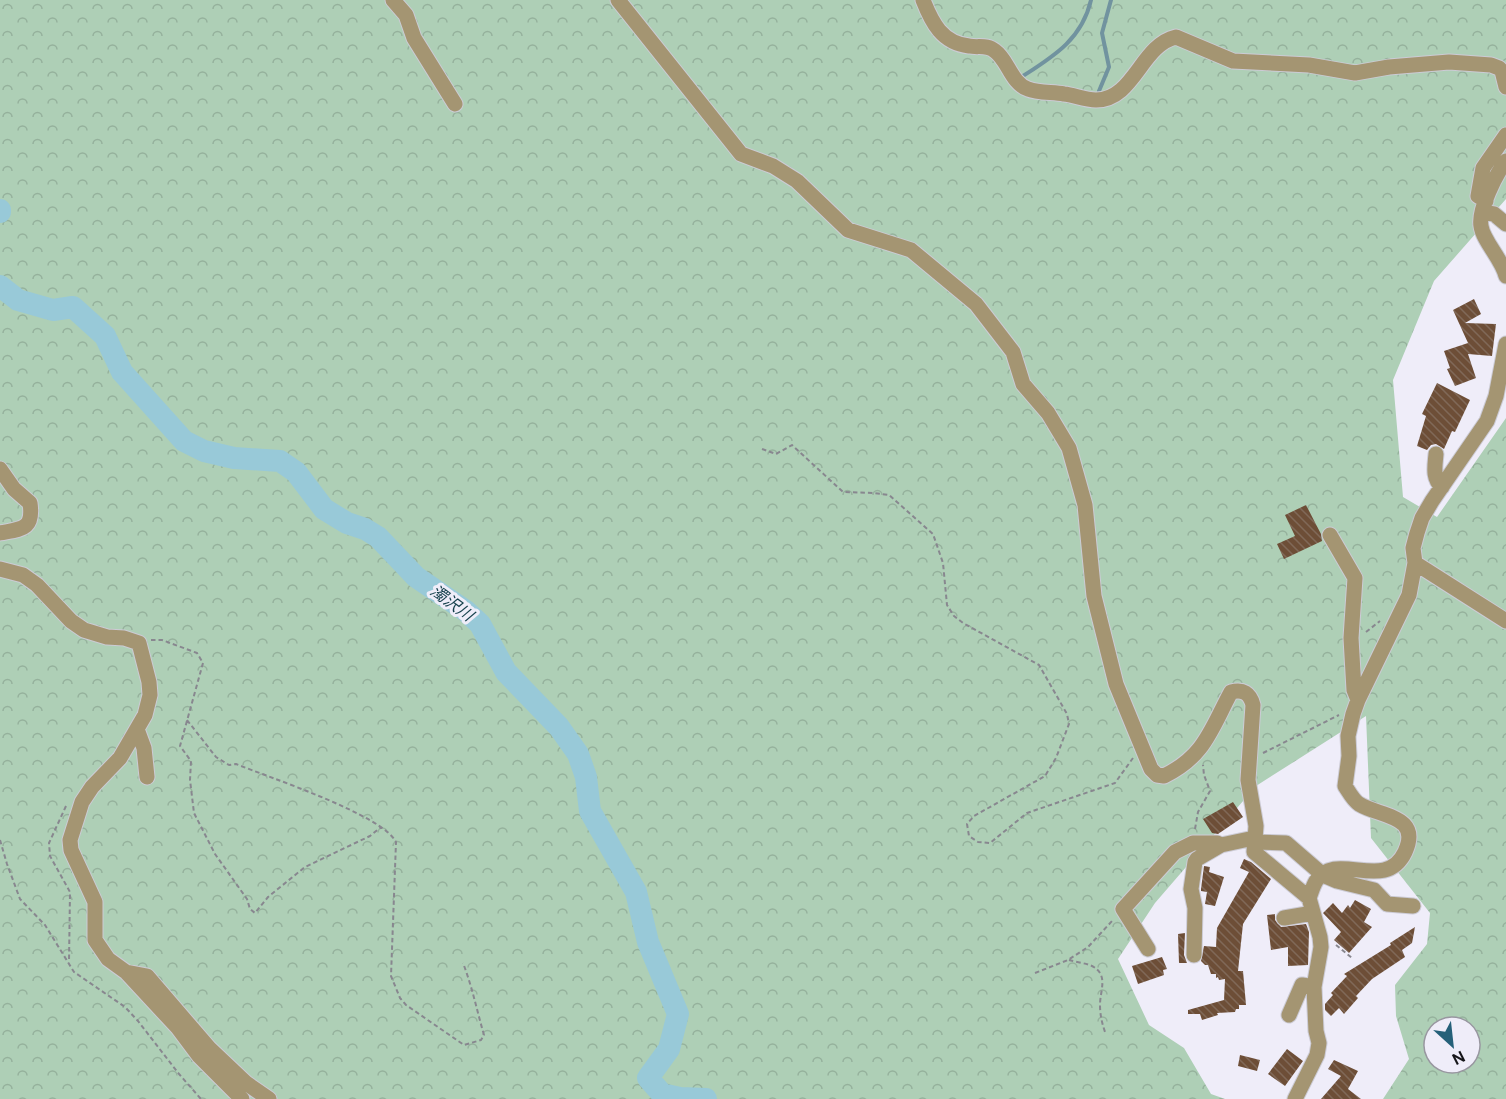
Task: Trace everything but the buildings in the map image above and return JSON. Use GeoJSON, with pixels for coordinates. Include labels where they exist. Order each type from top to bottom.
{"type":"FeatureCollection","features":[{"type":"Feature","properties":{"kind":"street"},"geometry":{"type":"LineString","coordinates":[[393,0],[406,15],[414,38],[455,104]]}},
{"type":"Feature","properties":{"kind":"street"},"geometry":{"type":"LineString","coordinates":[[618,0],[741,154],[773,166],[796,181],[848,230],[910,250],[976,304],[1012,352],[1023,384],[1048,414],[1069,448],[1085,505],[1096,607],[1116,684],[1151,769],[1157,775],[1164,776],[1184,764],[1200,750],[1212,733],[1231,692],[1248,693],[1254,705],[1248,780],[1256,825],[1254,852],[1311,906]]}},
{"type":"Feature","properties":{"kind":"street"},"geometry":{"type":"LineString","coordinates":[[923,0],[940,34],[956,43],[982,46],[996,51],[1014,77],[1027,89],[1094,100],[1107,98],[1119,92],[1153,50],[1169,38],[1176,37],[1233,61],[1309,65],[1355,73],[1389,66],[1449,62],[1491,65],[1502,71],[1506,87]]}},
{"type":"Feature","properties":{"kind":"street"},"geometry":{"type":"LineString","coordinates":[[1506,135],[1483,168],[1478,196],[1484,206],[1506,224]]}},
{"type":"Feature","properties":{"kind":"street"},"geometry":{"type":"LineString","coordinates":[[1506,161],[1497,174],[1484,206],[1481,227],[1506,276]]}},
{"type":"Feature","properties":{"kind":"street"},"geometry":{"type":"LineString","coordinates":[[1295,1099],[1317,1055],[1319,1043],[1316,1031],[1314,987],[1321,946],[1311,906],[1317,879],[1333,868],[1387,870],[1399,862],[1409,838],[1407,829],[1400,820],[1357,803],[1345,786],[1349,756],[1348,736],[1355,707],[1409,595],[1415,563],[1413,548],[1422,518],[1487,421],[1496,396],[1506,344]]}},
{"type":"Feature","properties":{"kind":"street"},"geometry":{"type":"LineString","coordinates":[[1436,453],[1434,474],[1436,482],[1442,488]]}},
{"type":"Feature","properties":{"kind":"street"},"geometry":{"type":"LineString","coordinates":[[0,469],[14,489],[30,503],[32,513],[24,529],[0,533]]}},
{"type":"Feature","properties":{"kind":"street"},"geometry":{"type":"LineString","coordinates":[[1330,535],[1355,578],[1352,638],[1355,707]]}},
{"type":"Feature","properties":{"kind":"street"},"geometry":{"type":"LineString","coordinates":[[1415,563],[1506,621]]}},
{"type":"Feature","properties":{"kind":"street"},"geometry":{"type":"LineString","coordinates":[[0,569],[23,575],[37,585],[71,621],[84,630],[107,638],[124,638],[139,643],[149,682],[150,695],[145,715],[120,758],[82,801],[70,840],[71,850],[95,903],[95,940],[108,959],[126,972],[178,1028],[199,1056],[242,1099]]}},
{"type":"Feature","properties":{"kind":"street"},"geometry":{"type":"LineString","coordinates":[[137,729],[144,748],[147,777]]}},
{"type":"Feature","properties":{"kind":"street"},"geometry":{"type":"LineString","coordinates":[[1194,955],[1195,908],[1191,889],[1195,862],[1221,845],[1255,840],[1286,843],[1323,875],[1337,881],[1374,890],[1386,904],[1413,906]]}},
{"type":"Feature","properties":{"kind":"street"},"geometry":{"type":"LineString","coordinates":[[1148,949],[1123,909],[1175,852],[1194,843],[1221,845]]}},
{"type":"Feature","properties":{"kind":"street"},"geometry":{"type":"LineString","coordinates":[[1284,918],[1311,906]]}},
{"type":"Feature","properties":{"kind":"street"},"geometry":{"type":"LineString","coordinates":[[126,972],[147,976],[209,1048],[246,1083],[269,1099]]}},
{"type":"Feature","properties":{"kind":"street"},"geometry":{"type":"LineString","coordinates":[[1289,1015],[1302,985],[1314,987]]}},
{"type":"Feature","properties":{"kind":"path"},"geometry":{"type":"LineString","coordinates":[[762,449],[776,454],[792,445],[843,492],[889,495],[933,534],[943,563],[947,605],[954,616],[1039,665],[1066,714],[1069,724],[1056,758],[1045,776],[974,816],[967,824],[969,836],[978,843],[990,843],[1027,813],[1114,783],[1142,746]]}},
{"type":"Feature","properties":{"kind":"path"},"geometry":{"type":"LineString","coordinates":[[135,641],[162,640],[197,653],[203,663],[180,746],[191,761],[190,780],[194,813],[215,854],[255,914],[268,897],[304,867],[370,836],[381,827]]}},
{"type":"Feature","properties":{"kind":"path"},"geometry":{"type":"LineString","coordinates":[[1263,753],[1355,707]]}},
{"type":"Feature","properties":{"kind":"path"},"geometry":{"type":"LineString","coordinates":[[187,720],[216,757],[229,765],[236,764],[354,812],[390,833],[396,842],[391,976],[400,998],[406,1005],[464,1045],[471,1045],[482,1040],[484,1035],[463,963]]}},
{"type":"Feature","properties":{"kind":"path"},"geometry":{"type":"LineString","coordinates":[[1198,844],[1195,828],[1198,812],[1210,791],[1204,775],[1200,750]]}},
{"type":"Feature","properties":{"kind":"path"},"geometry":{"type":"LineString","coordinates":[[0,840],[20,899],[45,925],[74,972],[125,1007],[138,1020],[201,1099]]}},
{"type":"Feature","properties":{"kind":"path"},"geometry":{"type":"LineString","coordinates":[[1035,973],[1068,960],[1088,947],[1123,909]]}},
{"type":"Feature","properties":{"kind":"path"},"geometry":{"type":"LineString","coordinates":[[1320,937],[1335,944],[1352,958]]}},
{"type":"Feature","properties":{"kind":"path"},"geometry":{"type":"LineString","coordinates":[[1068,960],[1091,966],[1099,971],[1103,980],[1100,1018],[1105,1032]]}},
{"type":"Feature","properties":{"kind":"green space"},"geometry":{"type":"Polygon","coordinates":[[[0,0],[1506,0],[1506,199],[1434,281],[1393,380],[1403,497],[1437,517],[1506,418],[1506,1099],[1383,1099],[1409,1059],[1396,1016],[1395,985],[1427,944],[1430,913],[1371,838],[1366,716],[1256,786],[1155,903],[1118,959],[1149,1025],[1184,1048],[1211,1094],[1225,1099],[0,1099],[0,0]]]}},
{"type":"Feature","properties":{"kind":"waterway"},"geometry":{"type":"LineString","coordinates":[[1023,76],[1056,53],[1074,36],[1087,14],[1091,0]]}},
{"type":"Feature","properties":{"kind":"waterway"},"geometry":{"type":"LineString","coordinates":[[1099,91],[1109,67],[1102,33],[1111,0]]}},
{"type":"Feature","properties":{"kind":"waterway","name":"濁沢川"},"geometry":{"type":"LineString","coordinates":[[0,286],[18,300],[53,310],[73,307],[105,336],[122,372],[184,441],[204,451],[234,458],[280,461],[296,472],[324,509],[347,523],[365,529],[378,537],[416,577],[466,611],[480,624],[506,672],[559,727],[578,754],[586,777],[590,811],[636,892],[648,942],[678,1014],[669,1049],[648,1078],[662,1094],[680,1098],[706,1099]]}}]}
